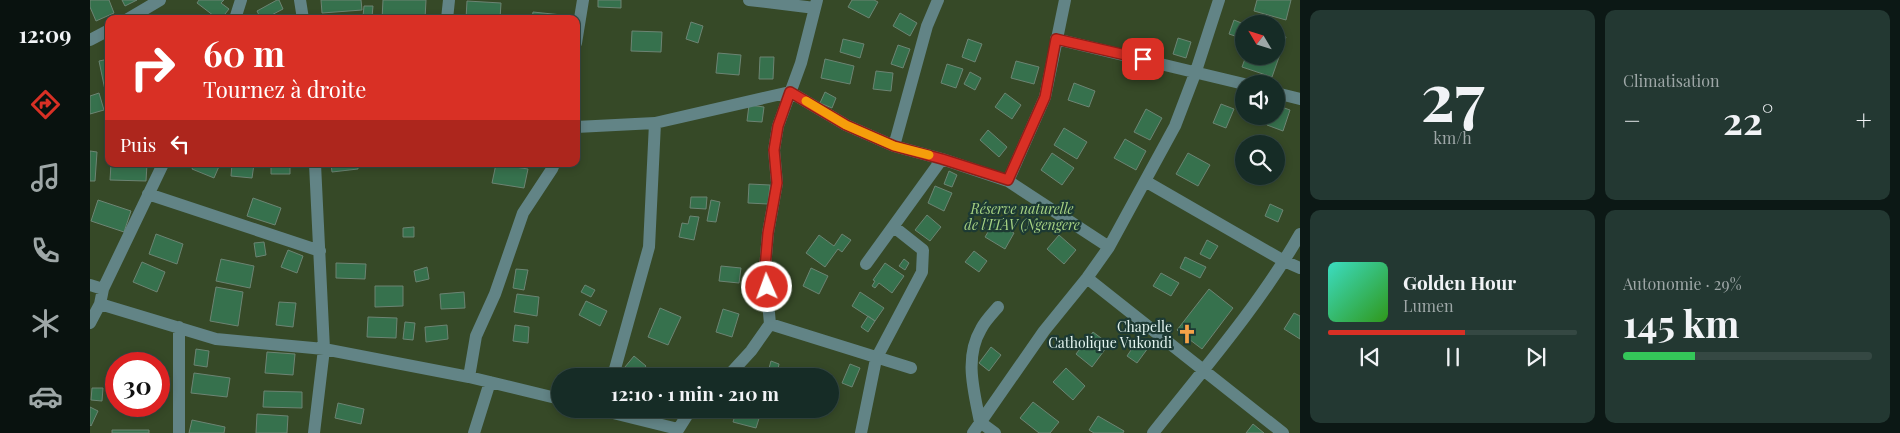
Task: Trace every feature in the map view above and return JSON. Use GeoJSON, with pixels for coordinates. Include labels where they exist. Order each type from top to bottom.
{"type":"FeatureCollection","features":[{"type":"Feature","properties":{"kind":"street"},"geometry":{"type":"LineString","coordinates":[[135,15],[160,0]]}},
{"type":"Feature","properties":{"kind":"street"},"geometry":{"type":"LineString","coordinates":[[236,15],[241,0]]}},
{"type":"Feature","properties":{"kind":"street"},"geometry":{"type":"LineString","coordinates":[[300,0],[302,15]]}},
{"type":"Feature","properties":{"kind":"street"},"geometry":{"type":"LineString","coordinates":[[447,15],[449,0]]}},
{"type":"Feature","properties":{"kind":"street"},"geometry":{"type":"LineString","coordinates":[[580,15],[582,0]]}},
{"type":"Feature","properties":{"kind":"street"},"geometry":{"type":"LineString","coordinates":[[735,368],[751,351],[770,324],[765,268],[768,233],[777,183],[774,150],[778,126],[801,63],[816,4],[749,0]]}},
{"type":"Feature","properties":{"kind":"street"},"geometry":{"type":"LineString","coordinates":[[894,146],[927,26],[938,0]]}},
{"type":"Feature","properties":{"kind":"street"},"geometry":{"type":"LineString","coordinates":[[1008,180],[1045,97],[1065,0]]}},
{"type":"Feature","properties":{"kind":"street"},"geometry":{"type":"LineString","coordinates":[[973,433],[1044,331],[1087,278],[1109,247],[1175,126],[1196,71],[1219,0]]}},
{"type":"Feature","properties":{"kind":"street"},"geometry":{"type":"LineString","coordinates":[[90,40],[105,32]]}},
{"type":"Feature","properties":{"kind":"street"},"geometry":{"type":"LineString","coordinates":[[1056,39],[1235,82]]}},
{"type":"Feature","properties":{"kind":"street"},"geometry":{"type":"LineString","coordinates":[[580,127],[655,123],[790,92],[846,125],[894,146],[1008,180],[1109,247]]}},
{"type":"Feature","properties":{"kind":"street"},"geometry":{"type":"LineString","coordinates":[[1285,95],[1300,99]]}},
{"type":"Feature","properties":{"kind":"street"},"geometry":{"type":"LineString","coordinates":[[614,368],[649,247],[655,123]]}},
{"type":"Feature","properties":{"kind":"street"},"geometry":{"type":"LineString","coordinates":[[866,264],[942,159]]}},
{"type":"Feature","properties":{"kind":"street"},"geometry":{"type":"LineString","coordinates":[[90,323],[100,304],[103,289],[162,167]]}},
{"type":"Feature","properties":{"kind":"street"},"geometry":{"type":"LineString","coordinates":[[314,433],[324,349],[316,167]]}},
{"type":"Feature","properties":{"kind":"street"},"geometry":{"type":"LineString","coordinates":[[469,377],[476,336],[495,294],[523,214],[553,167]]}},
{"type":"Feature","properties":{"kind":"street"},"geometry":{"type":"LineString","coordinates":[[1145,181],[1284,261],[1300,268]]}},
{"type":"Feature","properties":{"kind":"street"},"geometry":{"type":"LineString","coordinates":[[148,194],[320,251]]}},
{"type":"Feature","properties":{"kind":"street"},"geometry":{"type":"LineString","coordinates":[[861,433],[876,358],[922,272],[923,250],[894,227]]}},
{"type":"Feature","properties":{"kind":"street"},"geometry":{"type":"LineString","coordinates":[[1153,433],[1204,369],[1284,261],[1300,234]]}},
{"type":"Feature","properties":{"kind":"street"},"geometry":{"type":"LineString","coordinates":[[1087,278],[1283,433]]}},
{"type":"Feature","properties":{"kind":"street"},"geometry":{"type":"LineString","coordinates":[[90,284],[103,289]]}},
{"type":"Feature","properties":{"kind":"street"},"geometry":{"type":"LineString","coordinates":[[100,304],[216,338],[324,349],[469,377],[551,398]]}},
{"type":"Feature","properties":{"kind":"street"},"geometry":{"type":"LineString","coordinates":[[995,433],[980,422],[971,373],[975,344],[981,328],[998,307]]}},
{"type":"Feature","properties":{"kind":"street"},"geometry":{"type":"LineString","coordinates":[[770,324],[910,368]]}},
{"type":"Feature","properties":{"kind":"street"},"geometry":{"type":"LineString","coordinates":[[178,433],[179,327]]}},
{"type":"Feature","properties":{"kind":"street"},"geometry":{"type":"LineString","coordinates":[[474,433],[490,382]]}},
{"type":"Feature","properties":{"kind":"street"},"geometry":{"type":"LineString","coordinates":[[632,418],[677,431],[685,418]]}},
{"type":"Feature","properties":{"kind":"green space","name":"Réserve naturelle de l'ITAV (Ngengere"},"geometry":{"type":"Polygon","coordinates":[[[90,0],[1300,0],[1300,433],[90,433],[90,0]]]}},
{"type":"Feature","properties":{"kind":"building"},"geometry":{"type":"Polygon","coordinates":[[[90,0],[109,0],[114,13],[105,15],[105,17],[96,21],[90,7],[90,0]]]}},
{"type":"Feature","properties":{"kind":"building"},"geometry":{"type":"Polygon","coordinates":[[[122,0],[137,0],[125,6],[122,0]]]}},
{"type":"Feature","properties":{"kind":"building"},"geometry":{"type":"Polygon","coordinates":[[[199,0],[224,0],[221,3],[229,9],[224,15],[213,15],[197,3],[199,0]]]}},
{"type":"Feature","properties":{"kind":"building"},"geometry":{"type":"Polygon","coordinates":[[[277,0],[279,0],[283,9],[272,15],[259,15],[257,11],[277,0]]]}},
{"type":"Feature","properties":{"kind":"building"},"geometry":{"type":"Polygon","coordinates":[[[321,0],[361,0],[362,10],[322,13],[321,0]]]}},
{"type":"Feature","properties":{"kind":"building"},"geometry":{"type":"Polygon","coordinates":[[[383,0],[426,0],[425,15],[382,15],[383,0]]]}},
{"type":"Feature","properties":{"kind":"building"},"geometry":{"type":"Polygon","coordinates":[[[598,0],[621,0],[621,8],[598,7],[598,0]]]}},
{"type":"Feature","properties":{"kind":"building"},"geometry":{"type":"Polygon","coordinates":[[[852,0],[874,0],[878,2],[869,18],[848,7],[852,0]]]}},
{"type":"Feature","properties":{"kind":"building"},"geometry":{"type":"Polygon","coordinates":[[[1257,0],[1291,0],[1286,20],[1285,15],[1268,15],[1254,11],[1257,0]]]}},
{"type":"Feature","properties":{"kind":"building"},"geometry":{"type":"Polygon","coordinates":[[[467,1],[501,3],[500,15],[466,15],[467,1]]]}},
{"type":"Feature","properties":{"kind":"building"},"geometry":{"type":"Polygon","coordinates":[[[364,6],[373,6],[372,15],[363,15],[364,6]]]}},
{"type":"Feature","properties":{"kind":"building"},"geometry":{"type":"Polygon","coordinates":[[[533,12],[562,15],[533,15],[533,12]]]}},
{"type":"Feature","properties":{"kind":"building"},"geometry":{"type":"Polygon","coordinates":[[[900,13],[917,23],[910,36],[893,26],[900,13]]]}},
{"type":"Feature","properties":{"kind":"building"},"geometry":{"type":"Polygon","coordinates":[[[1234,20],[1235,36],[1229,34],[1234,20]]]}},
{"type":"Feature","properties":{"kind":"building"},"geometry":{"type":"Polygon","coordinates":[[[691,22],[703,26],[698,43],[686,39],[691,22]]]}},
{"type":"Feature","properties":{"kind":"building"},"geometry":{"type":"Polygon","coordinates":[[[632,31],[662,32],[661,52],[631,51],[632,31]]]}},
{"type":"Feature","properties":{"kind":"building"},"geometry":{"type":"Polygon","coordinates":[[[1178,38],[1191,42],[1186,58],[1173,54],[1178,38]]]}},
{"type":"Feature","properties":{"kind":"building"},"geometry":{"type":"Polygon","coordinates":[[[843,39],[864,44],[860,58],[840,52],[843,39]]]}},
{"type":"Feature","properties":{"kind":"building"},"geometry":{"type":"Polygon","coordinates":[[[968,39],[982,44],[975,62],[962,57],[968,39]]]}},
{"type":"Feature","properties":{"kind":"building"},"geometry":{"type":"Polygon","coordinates":[[[898,45],[910,49],[903,68],[891,64],[898,45]]]}},
{"type":"Feature","properties":{"kind":"building"},"geometry":{"type":"Polygon","coordinates":[[[718,53],[741,55],[739,75],[716,73],[718,53]]]}},
{"type":"Feature","properties":{"kind":"building"},"geometry":{"type":"Polygon","coordinates":[[[760,57],[774,57],[773,79],[759,79],[760,57]]]}},
{"type":"Feature","properties":{"kind":"building"},"geometry":{"type":"Polygon","coordinates":[[[825,59],[854,66],[850,84],[821,78],[825,59]]]}},
{"type":"Feature","properties":{"kind":"building"},"geometry":{"type":"Polygon","coordinates":[[[105,60],[105,90],[99,61],[105,60]]]}},
{"type":"Feature","properties":{"kind":"building"},"geometry":{"type":"Polygon","coordinates":[[[1016,61],[1039,67],[1034,84],[1011,78],[1016,61]]]}},
{"type":"Feature","properties":{"kind":"building"},"geometry":{"type":"Polygon","coordinates":[[[947,64],[963,69],[956,88],[941,83],[947,64]]]}},
{"type":"Feature","properties":{"kind":"building"},"geometry":{"type":"Polygon","coordinates":[[[1243,65],[1276,65],[1273,75],[1266,75],[1242,67],[1243,65]]]}},
{"type":"Feature","properties":{"kind":"building"},"geometry":{"type":"Polygon","coordinates":[[[876,71],[893,73],[891,91],[873,89],[876,71]]]}},
{"type":"Feature","properties":{"kind":"building"},"geometry":{"type":"Polygon","coordinates":[[[970,72],[981,78],[975,90],[964,84],[970,72]]]}},
{"type":"Feature","properties":{"kind":"building"},"geometry":{"type":"Polygon","coordinates":[[[1074,83],[1095,91],[1089,107],[1068,100],[1074,83]]]}},
{"type":"Feature","properties":{"kind":"building"},"geometry":{"type":"Polygon","coordinates":[[[825,92],[836,98],[832,108],[820,103],[825,92]]]}},
{"type":"Feature","properties":{"kind":"building"},"geometry":{"type":"Polygon","coordinates":[[[99,93],[104,110],[90,114],[90,96],[99,93]]]}},
{"type":"Feature","properties":{"kind":"building"},"geometry":{"type":"Polygon","coordinates":[[[1005,93],[1021,105],[1012,119],[995,107],[1005,93]]]}},
{"type":"Feature","properties":{"kind":"building"},"geometry":{"type":"Polygon","coordinates":[[[1221,104],[1234,109],[1226,128],[1213,123],[1221,104]]]}},
{"type":"Feature","properties":{"kind":"building"},"geometry":{"type":"Polygon","coordinates":[[[749,105],[764,107],[762,122],[747,121],[749,105]]]}},
{"type":"Feature","properties":{"kind":"building"},"geometry":{"type":"Polygon","coordinates":[[[1285,108],[1290,110],[1285,125],[1285,108]]]}},
{"type":"Feature","properties":{"kind":"building"},"geometry":{"type":"Polygon","coordinates":[[[1146,109],[1162,118],[1150,140],[1134,132],[1146,109]]]}},
{"type":"Feature","properties":{"kind":"building"},"geometry":{"type":"Polygon","coordinates":[[[1267,125],[1285,125],[1283,131],[1267,125]]]}},
{"type":"Feature","properties":{"kind":"building"},"geometry":{"type":"Polygon","coordinates":[[[1064,128],[1087,142],[1077,159],[1054,145],[1064,128]]]}},
{"type":"Feature","properties":{"kind":"building"},"geometry":{"type":"Polygon","coordinates":[[[988,130],[1007,147],[999,157],[980,140],[988,130]]]}},
{"type":"Feature","properties":{"kind":"building"},"geometry":{"type":"Polygon","coordinates":[[[1125,139],[1146,151],[1136,170],[1114,158],[1125,139]]]}},
{"type":"Feature","properties":{"kind":"building"},"geometry":{"type":"Polygon","coordinates":[[[90,151],[97,152],[95,181],[90,181],[90,151]]]}},
{"type":"Feature","properties":{"kind":"building"},"geometry":{"type":"Polygon","coordinates":[[[1052,153],[1074,168],[1062,185],[1041,170],[1052,153]]]}},
{"type":"Feature","properties":{"kind":"building"},"geometry":{"type":"Polygon","coordinates":[[[1188,153],[1210,165],[1198,186],[1176,174],[1188,153]]]}},
{"type":"Feature","properties":{"kind":"building"},"geometry":{"type":"Polygon","coordinates":[[[111,167],[147,167],[146,181],[110,180],[111,167]]]}},
{"type":"Feature","properties":{"kind":"building"},"geometry":{"type":"Polygon","coordinates":[[[193,167],[219,167],[214,178],[192,169],[193,167]]]}},
{"type":"Feature","properties":{"kind":"building"},"geometry":{"type":"Polygon","coordinates":[[[232,167],[254,167],[252,178],[231,176],[232,167]]]}},
{"type":"Feature","properties":{"kind":"building"},"geometry":{"type":"Polygon","coordinates":[[[271,167],[290,167],[290,174],[271,174],[271,167]]]}},
{"type":"Feature","properties":{"kind":"building"},"geometry":{"type":"Polygon","coordinates":[[[331,167],[358,167],[358,169],[332,172],[331,167]]]}},
{"type":"Feature","properties":{"kind":"building"},"geometry":{"type":"Polygon","coordinates":[[[495,167],[528,169],[524,188],[492,183],[495,167]]]}},
{"type":"Feature","properties":{"kind":"building"},"geometry":{"type":"Polygon","coordinates":[[[949,171],[957,175],[952,187],[944,184],[949,171]]]}},
{"type":"Feature","properties":{"kind":"building"},"geometry":{"type":"Polygon","coordinates":[[[749,184],[770,185],[768,204],[748,203],[749,184]]]}},
{"type":"Feature","properties":{"kind":"building"},"geometry":{"type":"Polygon","coordinates":[[[935,186],[952,193],[944,211],[928,203],[935,186]]]}},
{"type":"Feature","properties":{"kind":"building"},"geometry":{"type":"Polygon","coordinates":[[[691,197],[707,197],[706,209],[690,208],[691,197]]]}},
{"type":"Feature","properties":{"kind":"building"},"geometry":{"type":"Polygon","coordinates":[[[253,198],[281,208],[275,225],[247,216],[253,198]]]}},
{"type":"Feature","properties":{"kind":"building"},"geometry":{"type":"Polygon","coordinates":[[[98,200],[131,211],[124,232],[91,221],[98,200]]]}},
{"type":"Feature","properties":{"kind":"building"},"geometry":{"type":"Polygon","coordinates":[[[711,200],[720,202],[716,222],[707,221],[711,200]]]}},
{"type":"Feature","properties":{"kind":"building"},"geometry":{"type":"Polygon","coordinates":[[[1270,204],[1283,210],[1278,222],[1265,216],[1270,204]]]}},
{"type":"Feature","properties":{"kind":"building"},"geometry":{"type":"Polygon","coordinates":[[[927,215],[941,227],[930,241],[915,230],[927,215]]]}},
{"type":"Feature","properties":{"kind":"building"},"geometry":{"type":"Polygon","coordinates":[[[690,216],[699,217],[694,240],[679,237],[682,223],[688,224],[690,216]]]}},
{"type":"Feature","properties":{"kind":"building"},"geometry":{"type":"Polygon","coordinates":[[[994,222],[1014,233],[1005,249],[985,237],[994,222]]]}},
{"type":"Feature","properties":{"kind":"building"},"geometry":{"type":"Polygon","coordinates":[[[414,227],[414,237],[403,237],[403,228],[414,227]]]}},
{"type":"Feature","properties":{"kind":"building"},"geometry":{"type":"Polygon","coordinates":[[[156,234],[183,244],[177,264],[149,254],[156,234]]]}},
{"type":"Feature","properties":{"kind":"building"},"geometry":{"type":"Polygon","coordinates":[[[842,234],[851,240],[842,252],[838,249],[825,267],[806,253],[819,235],[834,246],[842,234]]]}},
{"type":"Feature","properties":{"kind":"building"},"geometry":{"type":"Polygon","coordinates":[[[1059,235],[1076,250],[1064,264],[1047,249],[1059,235]]]}},
{"type":"Feature","properties":{"kind":"building"},"geometry":{"type":"Polygon","coordinates":[[[1207,240],[1218,246],[1210,259],[1200,254],[1207,240]]]}},
{"type":"Feature","properties":{"kind":"building"},"geometry":{"type":"Polygon","coordinates":[[[264,242],[266,255],[256,257],[254,243],[264,242]]]}},
{"type":"Feature","properties":{"kind":"building"},"geometry":{"type":"Polygon","coordinates":[[[288,250],[303,256],[297,273],[281,267],[288,250]]]}},
{"type":"Feature","properties":{"kind":"building"},"geometry":{"type":"Polygon","coordinates":[[[974,251],[987,261],[979,272],[965,262],[974,251]]]}},
{"type":"Feature","properties":{"kind":"building"},"geometry":{"type":"Polygon","coordinates":[[[1185,257],[1206,267],[1200,278],[1180,268],[1185,257]]]}},
{"type":"Feature","properties":{"kind":"building"},"geometry":{"type":"Polygon","coordinates":[[[221,259],[254,266],[250,288],[216,281],[221,259]]]}},
{"type":"Feature","properties":{"kind":"building"},"geometry":{"type":"Polygon","coordinates":[[[904,259],[909,263],[905,270],[899,266],[904,259]]]}},
{"type":"Feature","properties":{"kind":"building"},"geometry":{"type":"Polygon","coordinates":[[[142,262],[165,272],[157,292],[133,282],[142,262]]]}},
{"type":"Feature","properties":{"kind":"building"},"geometry":{"type":"Polygon","coordinates":[[[336,263],[366,264],[365,279],[336,278],[336,263]]]}},
{"type":"Feature","properties":{"kind":"building"},"geometry":{"type":"Polygon","coordinates":[[[885,263],[904,276],[892,293],[879,283],[875,288],[872,286],[875,281],[873,280],[885,263]]]}},
{"type":"Feature","properties":{"kind":"building"},"geometry":{"type":"Polygon","coordinates":[[[721,266],[741,268],[739,283],[719,281],[721,266]]]}},
{"type":"Feature","properties":{"kind":"building"},"geometry":{"type":"Polygon","coordinates":[[[427,267],[429,279],[416,282],[414,271],[427,267]]]}},
{"type":"Feature","properties":{"kind":"building"},"geometry":{"type":"Polygon","coordinates":[[[811,268],[828,276],[819,294],[803,286],[811,268]]]}},
{"type":"Feature","properties":{"kind":"building"},"geometry":{"type":"Polygon","coordinates":[[[516,269],[528,270],[524,290],[513,288],[516,269]]]}},
{"type":"Feature","properties":{"kind":"building"},"geometry":{"type":"Polygon","coordinates":[[[1161,273],[1179,283],[1171,296],[1153,286],[1161,273]]]}},
{"type":"Feature","properties":{"kind":"building"},"geometry":{"type":"Polygon","coordinates":[[[585,285],[595,290],[591,297],[581,292],[585,285]]]}},
{"type":"Feature","properties":{"kind":"building"},"geometry":{"type":"Polygon","coordinates":[[[375,286],[403,286],[403,306],[375,307],[375,286]]]}},
{"type":"Feature","properties":{"kind":"building"},"geometry":{"type":"Polygon","coordinates":[[[216,287],[243,292],[238,326],[210,321],[216,287]]]}},
{"type":"Feature","properties":{"kind":"building"},"geometry":{"type":"Polygon","coordinates":[[[1209,289],[1233,308],[1202,349],[1177,330],[1209,289]]]}},
{"type":"Feature","properties":{"kind":"building"},"geometry":{"type":"Polygon","coordinates":[[[464,292],[465,308],[441,309],[440,294],[464,292]]]}},
{"type":"Feature","properties":{"kind":"building"},"geometry":{"type":"Polygon","coordinates":[[[860,292],[884,308],[875,321],[852,306],[860,292]]]}},
{"type":"Feature","properties":{"kind":"building"},"geometry":{"type":"Polygon","coordinates":[[[517,294],[539,297],[537,316],[514,312],[517,294]]]}},
{"type":"Feature","properties":{"kind":"building"},"geometry":{"type":"Polygon","coordinates":[[[586,301],[607,311],[600,326],[579,315],[586,301]]]}},
{"type":"Feature","properties":{"kind":"building"},"geometry":{"type":"Polygon","coordinates":[[[279,302],[296,303],[293,327],[276,325],[279,302]]]}},
{"type":"Feature","properties":{"kind":"building"},"geometry":{"type":"Polygon","coordinates":[[[660,308],[681,317],[668,345],[648,337],[660,308]]]}},
{"type":"Feature","properties":{"kind":"building"},"geometry":{"type":"Polygon","coordinates":[[[723,309],[739,314],[732,337],[716,332],[723,309]]]}},
{"type":"Feature","properties":{"kind":"building"},"geometry":{"type":"Polygon","coordinates":[[[1294,313],[1300,316],[1300,339],[1284,329],[1294,313]]]}},
{"type":"Feature","properties":{"kind":"building"},"geometry":{"type":"Polygon","coordinates":[[[868,316],[875,321],[868,332],[861,327],[868,316]]]}},
{"type":"Feature","properties":{"kind":"building"},"geometry":{"type":"Polygon","coordinates":[[[368,317],[397,318],[396,338],[367,337],[368,317]]]}},
{"type":"Feature","properties":{"kind":"building"},"geometry":{"type":"Polygon","coordinates":[[[405,322],[415,323],[413,340],[403,339],[405,322]]]}},
{"type":"Feature","properties":{"kind":"building"},"geometry":{"type":"Polygon","coordinates":[[[447,325],[448,339],[426,342],[425,327],[447,325]]]}},
{"type":"Feature","properties":{"kind":"building"},"geometry":{"type":"Polygon","coordinates":[[[515,325],[529,327],[528,343],[513,341],[515,325]]]}},
{"type":"Feature","properties":{"kind":"building"},"geometry":{"type":"Polygon","coordinates":[[[1093,332],[1109,344],[1092,367],[1076,354],[1093,332]]]}},
{"type":"Feature","properties":{"kind":"building"},"geometry":{"type":"Polygon","coordinates":[[[1137,341],[1148,348],[1137,363],[1127,356],[1137,341]]]}},
{"type":"Feature","properties":{"kind":"building"},"geometry":{"type":"Polygon","coordinates":[[[991,347],[1001,355],[989,371],[979,363],[991,347]]]}},
{"type":"Feature","properties":{"kind":"building"},"geometry":{"type":"Polygon","coordinates":[[[196,349],[209,351],[207,367],[194,365],[196,349]]]}},
{"type":"Feature","properties":{"kind":"building"},"geometry":{"type":"Polygon","coordinates":[[[267,352],[295,354],[293,375],[265,373],[267,352]]]}},
{"type":"Feature","properties":{"kind":"building"},"geometry":{"type":"Polygon","coordinates":[[[634,356],[646,366],[644,368],[624,368],[634,356]]]}},
{"type":"Feature","properties":{"kind":"building"},"geometry":{"type":"Polygon","coordinates":[[[771,361],[779,364],[778,368],[769,368],[771,361]]]}},
{"type":"Feature","properties":{"kind":"building"},"geometry":{"type":"Polygon","coordinates":[[[850,364],[860,368],[852,387],[842,383],[850,364]]]}},
{"type":"Feature","properties":{"kind":"building"},"geometry":{"type":"Polygon","coordinates":[[[1066,368],[1085,386],[1073,400],[1053,382],[1066,368]]]}},
{"type":"Feature","properties":{"kind":"building"},"geometry":{"type":"Polygon","coordinates":[[[194,373],[230,378],[227,397],[191,393],[194,373]]]}},
{"type":"Feature","properties":{"kind":"building"},"geometry":{"type":"Polygon","coordinates":[[[92,388],[103,388],[102,401],[91,400],[92,388]]]}},
{"type":"Feature","properties":{"kind":"building"},"geometry":{"type":"Polygon","coordinates":[[[264,391],[302,392],[302,408],[263,407],[264,391]]]}},
{"type":"Feature","properties":{"kind":"building"},"geometry":{"type":"Polygon","coordinates":[[[1033,402],[1059,422],[1050,433],[1039,433],[1020,418],[1033,402]]]}},
{"type":"Feature","properties":{"kind":"building"},"geometry":{"type":"Polygon","coordinates":[[[338,403],[364,409],[361,424],[335,418],[338,403]]]}},
{"type":"Feature","properties":{"kind":"building"},"geometry":{"type":"Polygon","coordinates":[[[90,407],[98,411],[91,426],[90,425],[90,407]]]}},
{"type":"Feature","properties":{"kind":"building"},"geometry":{"type":"Polygon","coordinates":[[[257,414],[288,416],[287,433],[256,433],[257,414]]]}},
{"type":"Feature","properties":{"kind":"building"},"geometry":{"type":"Polygon","coordinates":[[[1098,416],[1124,431],[1123,433],[1094,433],[1089,430],[1098,416]]]}},
{"type":"Feature","properties":{"kind":"building"},"geometry":{"type":"Polygon","coordinates":[[[734,418],[759,418],[756,428],[733,422],[734,418]]]}},
{"type":"Feature","properties":{"kind":"building"},"geometry":{"type":"Polygon","coordinates":[[[192,420],[225,427],[224,433],[189,433],[192,420]]]}},
{"type":"Feature","properties":{"kind":"building"},"geometry":{"type":"Polygon","coordinates":[[[1253,424],[1264,433],[1246,433],[1253,424]]]}},
{"type":"Feature","properties":{"kind":"building"},"geometry":{"type":"Polygon","coordinates":[[[112,430],[149,430],[149,433],[112,433],[112,430]]]}},
{"type":"Feature","properties":{"kind":"slow traffic"},"geometry":{"type":"LineString","coordinates":[[806,101],[846,125],[894,146],[929,155]]}},
{"type":"Feature","properties":{"kind":"place","name":"Chapelle Catholique Vukondi"},"geometry":{"type":"Point","coordinates":[1187,334]}},
{"type":"Feature","properties":{"kind":"route"},"geometry":{"type":"LineString","coordinates":[[767,287],[765,268],[768,233],[777,183],[774,150],[778,126],[790,92],[846,125],[894,146],[1008,180],[1045,97],[1056,39],[1143,59]]}}]}
